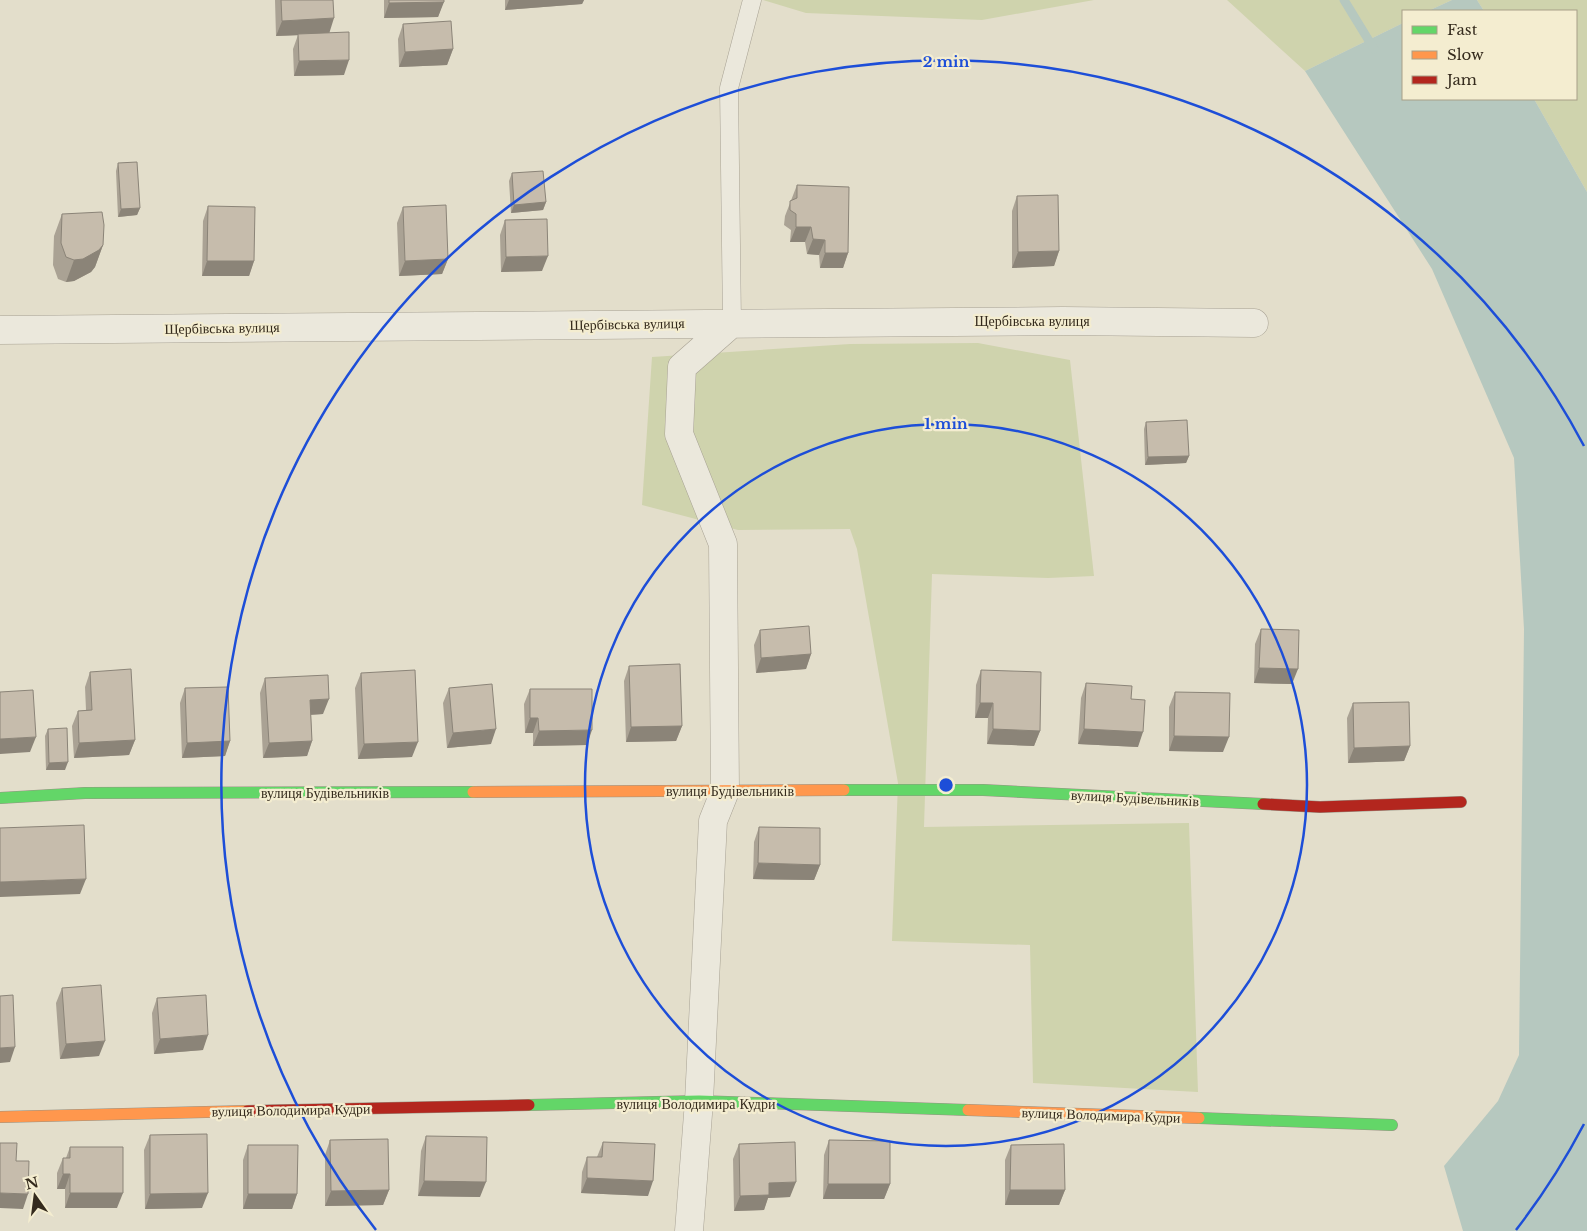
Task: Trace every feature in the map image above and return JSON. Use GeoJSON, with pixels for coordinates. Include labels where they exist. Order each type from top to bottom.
{"type":"FeatureCollection","features":[{"type":"Feature","properties":{"kind":"street","name":"Щербівська вулиця"},"geometry":{"type":"LineString","coordinates":[[0,330],[1053,321],[1254,323]]}},
{"type":"Feature","properties":{"kind":"street"},"geometry":{"type":"LineString","coordinates":[[689,1231],[699,1101],[713,821],[725,791],[723,544],[679,434],[682,367],[732,323]]}},
{"type":"Feature","properties":{"kind":"street","name":"вулиця Будівельників"},"geometry":{"type":"LineString","coordinates":[[0,798],[84,793],[983,790],[1320,807],[1461,802]]}},
{"type":"Feature","properties":{"kind":"street","name":"вулиця Володимира Кудри"},"geometry":{"type":"LineString","coordinates":[[0,1117],[699,1101],[1392,1125]]}},
{"type":"Feature","properties":{"kind":"lane"},"geometry":{"type":"LineString","coordinates":[[732,323],[729,88],[752,0]]}},
{"type":"Feature","properties":{"kind":"green space"},"geometry":{"type":"Polygon","coordinates":[[[763,0],[1094,0],[982,20],[806,13],[763,0]]]}},
{"type":"Feature","properties":{"kind":"green space"},"geometry":{"type":"Polygon","coordinates":[[[1227,0],[1452,0],[1430,10],[1402,10],[1402,23],[1305,71],[1227,0]]]}},
{"type":"Feature","properties":{"kind":"green space"},"geometry":{"type":"Polygon","coordinates":[[[1477,0],[1587,0],[1587,192],[1535,100],[1577,100],[1577,10],[1483,10],[1477,0]]]}},
{"type":"Feature","properties":{"kind":"green space"},"geometry":{"type":"Polygon","coordinates":[[[978,343],[1070,360],[1094,576],[1048,578],[932,574],[924,827],[1189,823],[1198,1092],[1033,1083],[1030,945],[892,941],[898,783],[857,549],[850,529],[738,530],[642,505],[652,357],[850,344],[978,343]]]}},
{"type":"Feature","properties":{"kind":"shaded area"},"geometry":{"type":"Polygon","coordinates":[[[1452,0],[1477,0],[1483,10],[1430,10],[1452,0]]]}},
{"type":"Feature","properties":{"kind":"shaded area"},"geometry":{"type":"Polygon","coordinates":[[[1402,23],[1402,100],[1535,100],[1587,192],[1587,1231],[1463,1231],[1444,1166],[1498,1101],[1519,1055],[1524,629],[1514,458],[1432,269],[1305,71],[1402,23]]]}},
{"type":"Feature","properties":{"kind":"building"},"geometry":{"type":"Polygon","coordinates":[[[281,0],[333,0],[334,18],[282,21],[281,0]]]}},
{"type":"Feature","properties":{"kind":"building"},"geometry":{"type":"Polygon","coordinates":[[[389,0],[444,0],[444,2],[389,3],[389,0]]]}},
{"type":"Feature","properties":{"kind":"building"},"geometry":{"type":"Polygon","coordinates":[[[451,21],[453,49],[405,52],[403,24],[451,21]]]}},
{"type":"Feature","properties":{"kind":"building"},"geometry":{"type":"Polygon","coordinates":[[[349,32],[349,60],[299,61],[298,34],[349,32]]]}},
{"type":"Feature","properties":{"kind":"building"},"geometry":{"type":"Polygon","coordinates":[[[137,162],[140,208],[121,209],[118,163],[137,162]]]}},
{"type":"Feature","properties":{"kind":"building"},"geometry":{"type":"Polygon","coordinates":[[[543,171],[546,202],[514,205],[512,173],[543,171]]]}},
{"type":"Feature","properties":{"kind":"building"},"geometry":{"type":"Polygon","coordinates":[[[797,185],[849,187],[848,253],[825,253],[825,240],[813,239],[811,227],[796,227],[796,214],[790,210],[790,201],[797,198],[797,185]]]}},
{"type":"Feature","properties":{"kind":"building"},"geometry":{"type":"Polygon","coordinates":[[[1058,195],[1059,251],[1018,252],[1017,196],[1058,195]]]}},
{"type":"Feature","properties":{"kind":"building"},"geometry":{"type":"Polygon","coordinates":[[[446,205],[448,259],[405,261],[403,207],[446,205]]]}},
{"type":"Feature","properties":{"kind":"building"},"geometry":{"type":"Polygon","coordinates":[[[208,206],[255,207],[254,261],[207,261],[208,206]]]}},
{"type":"Feature","properties":{"kind":"building"},"geometry":{"type":"Polygon","coordinates":[[[102,212],[104,225],[103,245],[99,250],[83,259],[74,260],[66,257],[61,243],[62,214],[102,212]]]}},
{"type":"Feature","properties":{"kind":"building"},"geometry":{"type":"Polygon","coordinates":[[[547,219],[548,256],[506,257],[505,220],[547,219]]]}},
{"type":"Feature","properties":{"kind":"building"},"geometry":{"type":"Polygon","coordinates":[[[1187,420],[1189,456],[1148,457],[1146,422],[1187,420]]]}},
{"type":"Feature","properties":{"kind":"building"},"geometry":{"type":"Polygon","coordinates":[[[809,626],[811,654],[761,658],[760,630],[809,626]]]}},
{"type":"Feature","properties":{"kind":"building"},"geometry":{"type":"Polygon","coordinates":[[[1261,629],[1299,630],[1298,669],[1259,668],[1261,629]]]}},
{"type":"Feature","properties":{"kind":"building"},"geometry":{"type":"Polygon","coordinates":[[[680,664],[682,726],[631,727],[629,666],[680,664]]]}},
{"type":"Feature","properties":{"kind":"building"},"geometry":{"type":"Polygon","coordinates":[[[131,669],[135,740],[79,743],[78,711],[92,710],[90,672],[131,669]]]}},
{"type":"Feature","properties":{"kind":"building"},"geometry":{"type":"Polygon","coordinates":[[[415,670],[418,742],[364,744],[361,673],[415,670]]]}},
{"type":"Feature","properties":{"kind":"building"},"geometry":{"type":"Polygon","coordinates":[[[981,670],[1041,672],[1040,731],[993,729],[993,703],[980,703],[981,670]]]}},
{"type":"Feature","properties":{"kind":"building"},"geometry":{"type":"Polygon","coordinates":[[[328,675],[329,699],[310,700],[312,741],[269,743],[265,678],[328,675]]]}},
{"type":"Feature","properties":{"kind":"building"},"geometry":{"type":"Polygon","coordinates":[[[1086,683],[1132,686],[1131,699],[1145,700],[1143,732],[1084,729],[1086,683]]]}},
{"type":"Feature","properties":{"kind":"building"},"geometry":{"type":"Polygon","coordinates":[[[492,684],[496,729],[453,733],[449,688],[492,684]]]}},
{"type":"Feature","properties":{"kind":"building"},"geometry":{"type":"Polygon","coordinates":[[[228,687],[230,741],[187,743],[185,688],[228,687]]]}},
{"type":"Feature","properties":{"kind":"building"},"geometry":{"type":"Polygon","coordinates":[[[530,689],[592,689],[592,730],[539,731],[538,718],[530,718],[530,689]]]}},
{"type":"Feature","properties":{"kind":"building"},"geometry":{"type":"Polygon","coordinates":[[[33,690],[36,737],[0,739],[0,692],[33,690]]]}},
{"type":"Feature","properties":{"kind":"building"},"geometry":{"type":"Polygon","coordinates":[[[1175,692],[1230,693],[1229,737],[1174,736],[1175,692]]]}},
{"type":"Feature","properties":{"kind":"building"},"geometry":{"type":"Polygon","coordinates":[[[1409,702],[1410,746],[1354,748],[1353,703],[1409,702]]]}},
{"type":"Feature","properties":{"kind":"building"},"geometry":{"type":"Polygon","coordinates":[[[67,728],[68,762],[49,763],[48,729],[67,728]]]}},
{"type":"Feature","properties":{"kind":"building"},"geometry":{"type":"Polygon","coordinates":[[[84,825],[86,879],[0,882],[0,828],[84,825]]]}},
{"type":"Feature","properties":{"kind":"building"},"geometry":{"type":"Polygon","coordinates":[[[759,827],[820,828],[820,865],[758,863],[759,827]]]}},
{"type":"Feature","properties":{"kind":"building"},"geometry":{"type":"Polygon","coordinates":[[[101,985],[105,1041],[66,1044],[62,988],[101,985]]]}},
{"type":"Feature","properties":{"kind":"building"},"geometry":{"type":"Polygon","coordinates":[[[13,995],[15,1047],[0,1048],[0,996],[13,995]]]}},
{"type":"Feature","properties":{"kind":"building"},"geometry":{"type":"Polygon","coordinates":[[[206,995],[208,1035],[160,1039],[157,998],[206,995]]]}},
{"type":"Feature","properties":{"kind":"building"},"geometry":{"type":"Polygon","coordinates":[[[207,1134],[208,1193],[150,1194],[150,1135],[207,1134]]]}},
{"type":"Feature","properties":{"kind":"building"},"geometry":{"type":"Polygon","coordinates":[[[426,1136],[487,1137],[486,1182],[424,1181],[426,1136]]]}},
{"type":"Feature","properties":{"kind":"building"},"geometry":{"type":"Polygon","coordinates":[[[388,1139],[389,1190],[331,1191],[330,1140],[388,1139]]]}},
{"type":"Feature","properties":{"kind":"building"},"geometry":{"type":"Polygon","coordinates":[[[829,1140],[890,1141],[890,1184],[828,1184],[829,1140]]]}},
{"type":"Feature","properties":{"kind":"building"},"geometry":{"type":"Polygon","coordinates":[[[603,1142],[655,1144],[653,1181],[587,1178],[587,1157],[602,1157],[603,1142]]]}},
{"type":"Feature","properties":{"kind":"building"},"geometry":{"type":"Polygon","coordinates":[[[795,1142],[796,1182],[769,1183],[769,1195],[740,1196],[739,1144],[795,1142]]]}},
{"type":"Feature","properties":{"kind":"building"},"geometry":{"type":"Polygon","coordinates":[[[0,1143],[17,1143],[16,1161],[29,1161],[28,1194],[0,1193],[0,1143]]]}},
{"type":"Feature","properties":{"kind":"building"},"geometry":{"type":"Polygon","coordinates":[[[1064,1144],[1065,1190],[1010,1190],[1011,1145],[1064,1144]]]}},
{"type":"Feature","properties":{"kind":"building"},"geometry":{"type":"Polygon","coordinates":[[[248,1145],[298,1145],[297,1194],[248,1194],[248,1145]]]}},
{"type":"Feature","properties":{"kind":"building"},"geometry":{"type":"Polygon","coordinates":[[[70,1147],[123,1147],[123,1193],[70,1193],[70,1174],[63,1174],[63,1158],[70,1158],[70,1147]]]}},
{"type":"Feature","properties":{"kind":"waterway"},"geometry":{"type":"LineString","coordinates":[[1344,0],[1374,49]]}},
{"type":"Feature","properties":{"kind":"traffic: fast"},"geometry":{"type":"LineString","coordinates":[[844,790],[983,790],[1263,804]]}},
{"type":"Feature","properties":{"kind":"traffic: fast"},"geometry":{"type":"LineString","coordinates":[[0,798],[85,793],[473,792]]}},
{"type":"Feature","properties":{"kind":"traffic: fast"},"geometry":{"type":"LineString","coordinates":[[529,1105],[699,1101],[968,1110]]}},
{"type":"Feature","properties":{"kind":"traffic: fast"},"geometry":{"type":"LineString","coordinates":[[1199,1118],[1392,1125]]}},
{"type":"Feature","properties":{"kind":"traffic: slow"},"geometry":{"type":"LineString","coordinates":[[473,792],[844,790]]}},
{"type":"Feature","properties":{"kind":"traffic: slow"},"geometry":{"type":"LineString","coordinates":[[968,1110],[1199,1118]]}},
{"type":"Feature","properties":{"kind":"traffic: slow"},"geometry":{"type":"LineString","coordinates":[[0,1117],[247,1111]]}},
{"type":"Feature","properties":{"kind":"traffic: jam"},"geometry":{"type":"LineString","coordinates":[[1263,804],[1320,807],[1461,802]]}},
{"type":"Feature","properties":{"kind":"traffic: jam"},"geometry":{"type":"LineString","coordinates":[[247,1111],[529,1105]]}}]}
